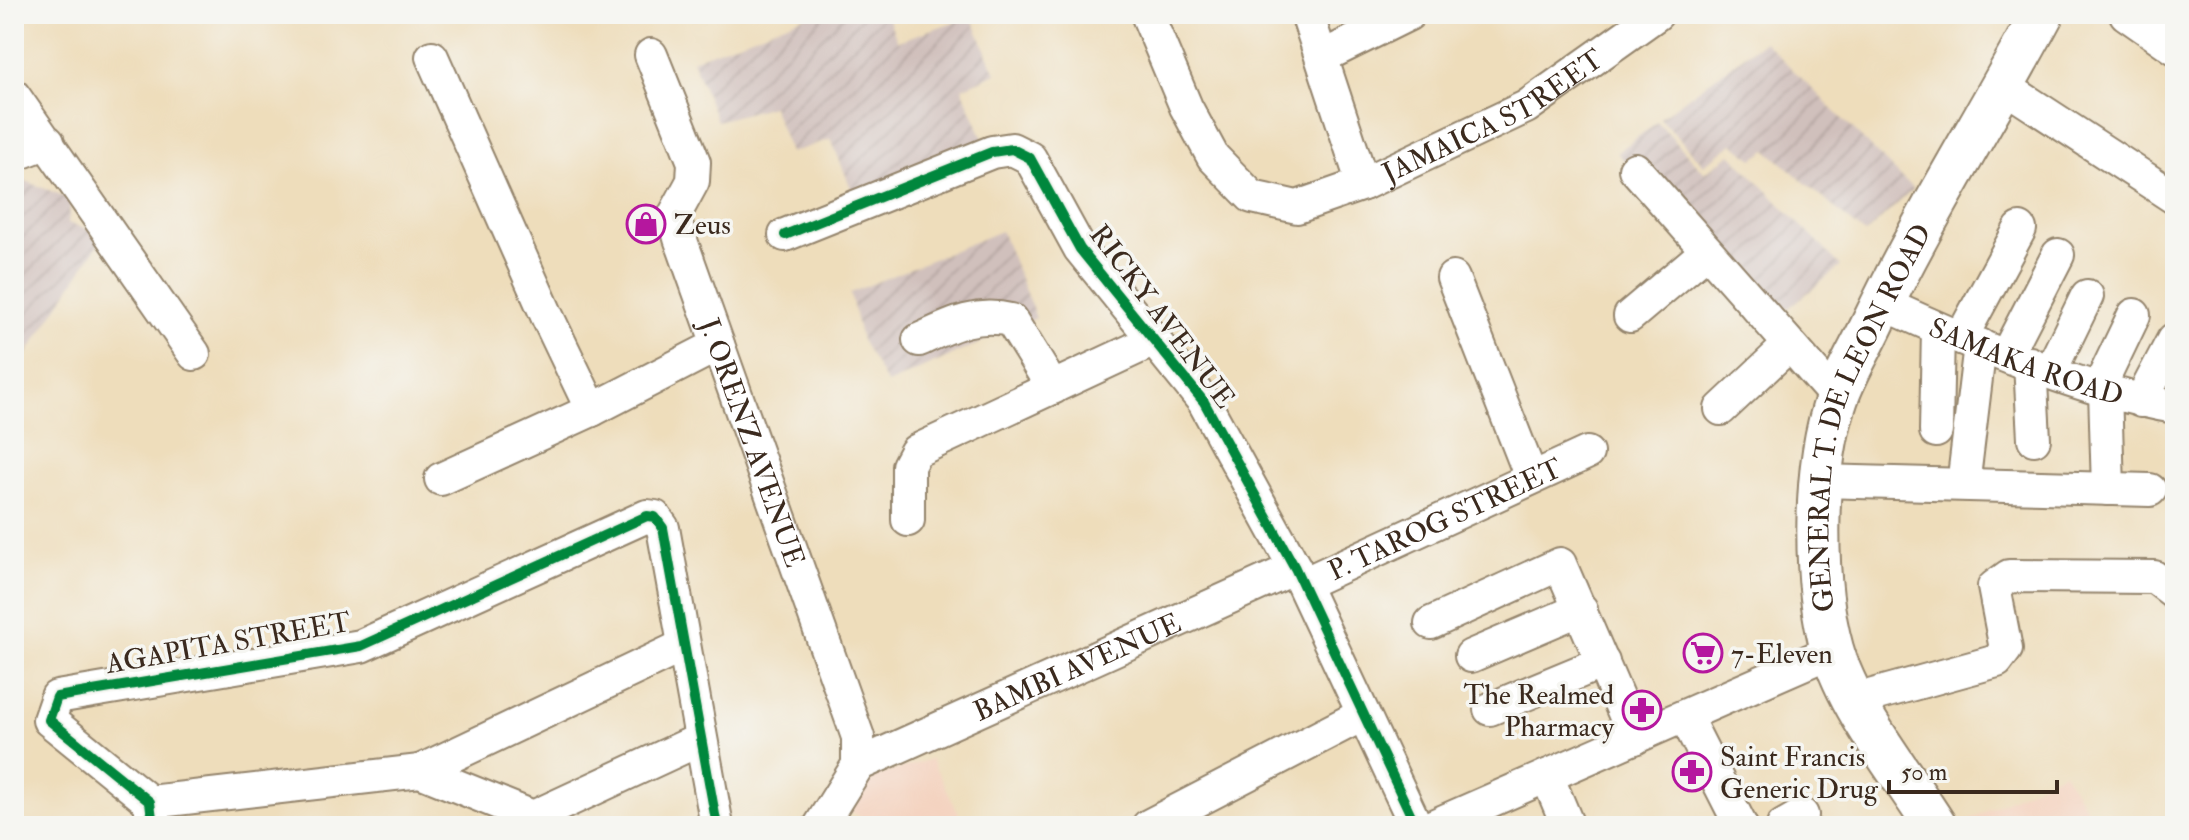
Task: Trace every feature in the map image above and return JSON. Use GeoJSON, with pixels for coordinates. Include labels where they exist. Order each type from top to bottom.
{"type":"FeatureCollection","features":[{"type":"Feature","properties":{"kind":"main road","name":"GENERAL T. DE LEON ROAD"},"geometry":{"type":"LineString","coordinates":[[1935,826],[1855,700],[1832,651],[1820,555],[1820,481],[1837,398],[1882,303],[2042,14]]}},
{"type":"Feature","properties":{"kind":"street","name":"JAMAICA STREET"},"geometry":{"type":"LineString","coordinates":[[1147,14],[1186,107],[1213,157],[1252,197],[1297,207],[1363,184],[1526,107],[1657,14]]}},
{"type":"Feature","properties":{"kind":"street","name":"JAMAICA STREET"},"geometry":{"type":"LineString","coordinates":[[1307,14],[1324,56],[1363,184]]}},
{"type":"Feature","properties":{"kind":"street"},"geometry":{"type":"LineString","coordinates":[[1324,56],[1409,14]]}},
{"type":"Feature","properties":{"kind":"street"},"geometry":{"type":"LineString","coordinates":[[2126,14],[2175,48]]}},
{"type":"Feature","properties":{"kind":"street","name":"J. ORENZ AVENUE"},"geometry":{"type":"LineString","coordinates":[[651,55],[694,162],[693,181],[674,216],[858,737],[858,765]]}},
{"type":"Feature","properties":{"kind":"street"},"geometry":{"type":"LineString","coordinates":[[432,57],[592,410]]}},
{"type":"Feature","properties":{"kind":"street"},"geometry":{"type":"LineString","coordinates":[[2002,85],[2175,198]]}},
{"type":"Feature","properties":{"kind":"street"},"geometry":{"type":"LineString","coordinates":[[14,96],[194,354]]}},
{"type":"Feature","properties":{"kind":"street"},"geometry":{"type":"LineString","coordinates":[[14,155],[48,142]]}},
{"type":"Feature","properties":{"kind":"street","name":"RICKY AVENUE"},"geometry":{"type":"LineString","coordinates":[[785,235],[992,152],[1012,149],[1030,158],[1080,249],[1204,402],[1299,576],[1416,826]]}},
{"type":"Feature","properties":{"kind":"street"},"geometry":{"type":"LineString","coordinates":[[1635,169],[1837,398]]}},
{"type":"Feature","properties":{"kind":"street"},"geometry":{"type":"LineString","coordinates":[[1965,469],[1995,350],[2020,229]]}},
{"type":"Feature","properties":{"kind":"street"},"geometry":{"type":"LineString","coordinates":[[1630,316],[1707,251]]}},
{"type":"Feature","properties":{"kind":"street"},"geometry":{"type":"LineString","coordinates":[[1936,431],[2058,255]]}},
{"type":"Feature","properties":{"kind":"street"},"geometry":{"type":"LineString","coordinates":[[1453,278],[1531,477]]}},
{"type":"Feature","properties":{"kind":"street"},"geometry":{"type":"LineString","coordinates":[[1995,350],[2087,296]]}},
{"type":"Feature","properties":{"kind":"street","name":"SAMAKA ROAD"},"geometry":{"type":"LineString","coordinates":[[1882,303],[1995,350],[2102,389],[2175,407]]}},
{"type":"Feature","properties":{"kind":"street"},"geometry":{"type":"LineString","coordinates":[[2108,489],[2102,389],[2134,315]]}},
{"type":"Feature","properties":{"kind":"street"},"geometry":{"type":"LineString","coordinates":[[919,340],[963,319],[991,316],[1011,320],[1053,388]]}},
{"type":"Feature","properties":{"kind":"street"},"geometry":{"type":"LineString","coordinates":[[2141,401],[2173,340]]}},
{"type":"Feature","properties":{"kind":"street"},"geometry":{"type":"LineString","coordinates":[[908,520],[908,466],[916,451],[1152,341]]}},
{"type":"Feature","properties":{"kind":"street"},"geometry":{"type":"LineString","coordinates":[[441,479],[592,410],[718,345]]}},
{"type":"Feature","properties":{"kind":"street"},"geometry":{"type":"LineString","coordinates":[[1721,409],[1789,345]]}},
{"type":"Feature","properties":{"kind":"street"},"geometry":{"type":"LineString","coordinates":[[1995,350],[2034,439]]}},
{"type":"Feature","properties":{"kind":"street","name":"P. TAROG STREET"},"geometry":{"type":"LineString","coordinates":[[1299,576],[1587,453]]}},
{"type":"Feature","properties":{"kind":"street"},"geometry":{"type":"LineString","coordinates":[[1820,481],[2150,490]]}},
{"type":"Feature","properties":{"kind":"street","name":"AGAPITA STREET"},"geometry":{"type":"LineString","coordinates":[[151,814],[49,720],[57,697],[361,646],[639,518],[655,517],[663,528],[683,646]]}},
{"type":"Feature","properties":{"kind":"street"},"geometry":{"type":"LineString","coordinates":[[1431,623],[1560,564],[1635,738]]}},
{"type":"Feature","properties":{"kind":"street","name":"BAMBI AVENUE"},"geometry":{"type":"LineString","coordinates":[[858,765],[1299,576]]}},
{"type":"Feature","properties":{"kind":"street"},"geometry":{"type":"LineString","coordinates":[[1855,700],[1997,661],[2004,656],[2006,649],[1994,587],[2009,576],[2154,577],[2175,593]]}},
{"type":"Feature","properties":{"kind":"street"},"geometry":{"type":"LineString","coordinates":[[1471,656],[1581,609]]}},
{"type":"Feature","properties":{"kind":"street"},"geometry":{"type":"LineString","coordinates":[[151,814],[420,771],[683,646],[717,826]]}},
{"type":"Feature","properties":{"kind":"street"},"geometry":{"type":"LineString","coordinates":[[1433,826],[1832,651]]}},
{"type":"Feature","properties":{"kind":"street"},"geometry":{"type":"LineString","coordinates":[[1490,709],[1603,662]]}},
{"type":"Feature","properties":{"kind":"street"},"geometry":{"type":"LineString","coordinates":[[1148,826],[1362,715]]}},
{"type":"Feature","properties":{"kind":"street"},"geometry":{"type":"LineString","coordinates":[[1685,716],[1741,826]]}},
{"type":"Feature","properties":{"kind":"street"},"geometry":{"type":"LineString","coordinates":[[420,771],[533,817],[699,740]]}},
{"type":"Feature","properties":{"kind":"street"},"geometry":{"type":"LineString","coordinates":[[820,826],[858,765]]}},
{"type":"Feature","properties":{"kind":"street"},"geometry":{"type":"LineString","coordinates":[[1547,776],[1568,826]]}},
{"type":"Feature","properties":{"kind":"shaded area"},"geometry":{"type":"Polygon","coordinates":[[[811,14],[886,14],[898,41],[971,16],[996,73],[962,88],[986,146],[855,198],[831,139],[790,153],[772,106],[717,121],[692,60],[811,14]]]}},
{"type":"Feature","properties":{"kind":"shaded area"},"geometry":{"type":"Polygon","coordinates":[[[1764,41],[1913,189],[1865,234],[1767,150],[1753,159],[1733,143],[1704,165],[1660,118],[1764,41]]]}},
{"type":"Feature","properties":{"kind":"shaded area"},"geometry":{"type":"Polygon","coordinates":[[[1657,122],[1705,173],[1731,154],[1841,266],[1776,318],[1617,153],[1657,122]]]}},
{"type":"Feature","properties":{"kind":"shaded area"},"geometry":{"type":"Polygon","coordinates":[[[23,180],[71,199],[68,223],[105,234],[14,374],[14,205],[23,180]]]}},
{"type":"Feature","properties":{"kind":"shaded area"},"geometry":{"type":"Polygon","coordinates":[[[1001,231],[1036,318],[887,384],[861,340],[850,293],[1001,231]]]}},
{"type":"Feature","properties":{"kind":"shaded area"},"geometry":{"type":"Polygon","coordinates":[[[931,759],[965,826],[879,826],[840,806],[855,783],[931,759]]]}},
{"type":"Feature","properties":{"kind":"shaded area"},"geometry":{"type":"Polygon","coordinates":[[[2063,772],[2098,826],[1957,826],[2063,772]]]}},
{"type":"Feature","properties":{"kind":"cycle path"},"geometry":{"type":"LineString","coordinates":[[785,235],[992,152],[1012,149],[1030,158],[1080,249],[1204,402],[1295,568],[1416,826]]}},
{"type":"Feature","properties":{"kind":"cycle path"},"geometry":{"type":"LineString","coordinates":[[153,826],[150,802],[49,720],[57,697],[361,646],[647,516],[655,517],[663,528],[717,826]]}},
{"type":"Feature","properties":{"kind":"place","name":"Zeus"},"geometry":{"type":"Point","coordinates":[646,224]}},
{"type":"Feature","properties":{"kind":"place","name":"7-Eleven"},"geometry":{"type":"Point","coordinates":[1703,653]}},
{"type":"Feature","properties":{"kind":"place","name":"The Realmed Pharmacy"},"geometry":{"type":"Point","coordinates":[1642,710]}},
{"type":"Feature","properties":{"kind":"place","name":"Saint Francis Generic Drug"},"geometry":{"type":"Point","coordinates":[1692,772]}}]}
